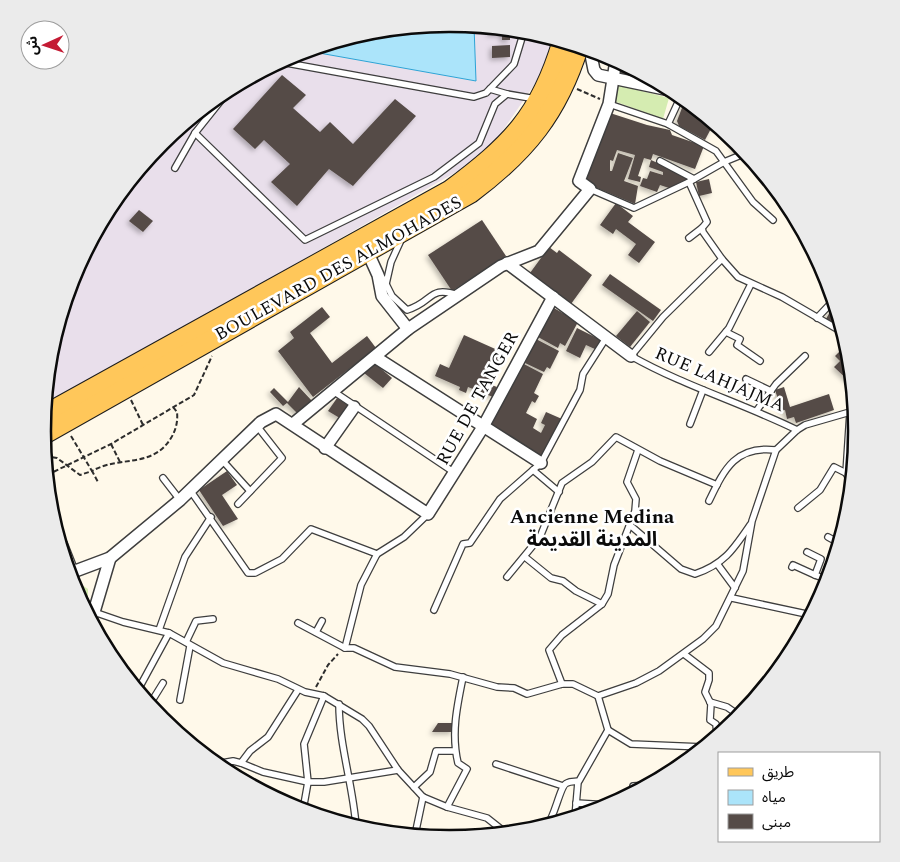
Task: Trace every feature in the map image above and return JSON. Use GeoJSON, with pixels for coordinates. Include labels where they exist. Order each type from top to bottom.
{"type":"FeatureCollection","features":[{"type":"Feature","properties":{"kind":"main road","name":"BOULEVARD DES ALMOHADES"},"geometry":{"type":"LineString","coordinates":[[52,410],[154,362],[207,342],[366,260],[409,229],[471,194],[490,179],[528,142],[545,105],[550,78],[560,48]]}},
{"type":"Feature","properties":{"kind":"main road","name":"BOULEVARD DES ALMOHADES"},"geometry":{"type":"LineString","coordinates":[[51,431],[125,388],[154,362],[450,190],[497,154],[566,85],[576,53]]}},
{"type":"Feature","properties":{"kind":"street"},"geometry":{"type":"LineString","coordinates":[[592,59],[595,73],[646,84]]}},
{"type":"Feature","properties":{"kind":"street"},"geometry":{"type":"LineString","coordinates":[[294,424],[408,329],[507,263],[539,251],[590,188],[579,182],[609,104],[615,69]]}},
{"type":"Feature","properties":{"kind":"street"},"geometry":{"type":"LineString","coordinates":[[366,260],[382,296],[408,329]]}},
{"type":"Feature","properties":{"kind":"street"},"geometry":{"type":"LineString","coordinates":[[507,263],[631,356]]}},
{"type":"Feature","properties":{"kind":"street","name":"RUE DE TANGER"},"geometry":{"type":"LineString","coordinates":[[428,514],[456,473],[483,427],[553,297]]}},
{"type":"Feature","properties":{"kind":"street"},"geometry":{"type":"LineString","coordinates":[[375,357],[483,427],[537,466]]}},
{"type":"Feature","properties":{"kind":"street"},"geometry":{"type":"LineString","coordinates":[[325,448],[354,407]]}},
{"type":"Feature","properties":{"kind":"street"},"geometry":{"type":"LineString","coordinates":[[77,570],[110,558],[180,500],[257,426],[276,414],[294,424],[325,448],[428,514]]}},
{"type":"Feature","properties":{"kind":"street"},"geometry":{"type":"LineString","coordinates":[[94,608],[110,558]]}},
{"type":"Feature","properties":{"kind":"lane"},"geometry":{"type":"LineString","coordinates":[[295,64],[474,97],[481,96],[490,89],[514,64],[522,39]]}},
{"type":"Feature","properties":{"kind":"lane"},"geometry":{"type":"LineString","coordinates":[[490,89],[545,105]]}},
{"type":"Feature","properties":{"kind":"lane"},"geometry":{"type":"LineString","coordinates":[[195,132],[305,240],[434,178],[478,143],[495,104],[508,94]]}},
{"type":"Feature","properties":{"kind":"lane"},"geometry":{"type":"LineString","coordinates":[[609,104],[668,124],[716,151],[753,202],[773,220]]}},
{"type":"Feature","properties":{"kind":"lane"},"geometry":{"type":"LineString","coordinates":[[668,124],[677,104]]}},
{"type":"Feature","properties":{"kind":"lane"},"geometry":{"type":"LineString","coordinates":[[175,168],[195,132],[211,112]]}},
{"type":"Feature","properties":{"kind":"lane"},"geometry":{"type":"LineString","coordinates":[[590,188],[634,208],[692,181],[724,162],[739,156]]}},
{"type":"Feature","properties":{"kind":"lane"},"geometry":{"type":"LineString","coordinates":[[660,161],[692,181],[707,222],[689,238]]}},
{"type":"Feature","properties":{"kind":"lane"},"geometry":{"type":"LineString","coordinates":[[702,228],[722,259],[738,277],[769,290],[835,329]]}},
{"type":"Feature","properties":{"kind":"lane"},"geometry":{"type":"LineString","coordinates":[[386,284],[399,242],[409,229]]}},
{"type":"Feature","properties":{"kind":"lane"},"geometry":{"type":"LineString","coordinates":[[631,356],[663,317],[722,259]]}},
{"type":"Feature","properties":{"kind":"lane"},"geometry":{"type":"LineString","coordinates":[[366,260],[386,284],[395,300],[407,310],[419,306],[438,291],[444,290],[458,295]]}},
{"type":"Feature","properties":{"kind":"lane"},"geometry":{"type":"LineString","coordinates":[[709,352],[726,332],[751,284]]}},
{"type":"Feature","properties":{"kind":"lane"},"geometry":{"type":"LineString","coordinates":[[817,318],[828,306]]}},
{"type":"Feature","properties":{"kind":"lane"},"geometry":{"type":"LineString","coordinates":[[726,332],[740,339],[737,345],[760,361]]}},
{"type":"Feature","properties":{"kind":"lane"},"geometry":{"type":"LineString","coordinates":[[434,610],[463,544],[470,543],[494,505],[537,466],[580,390],[584,374],[606,338]]}},
{"type":"Feature","properties":{"kind":"lane","name":"RUE LAHJAJMA"},"geometry":{"type":"LineString","coordinates":[[631,356],[652,368],[757,410],[797,430]]}},
{"type":"Feature","properties":{"kind":"lane"},"geometry":{"type":"LineString","coordinates":[[757,410],[771,391],[805,356]]}},
{"type":"Feature","properties":{"kind":"lane"},"geometry":{"type":"LineString","coordinates":[[746,379],[771,391]]}},
{"type":"Feature","properties":{"kind":"lane"},"geometry":{"type":"LineString","coordinates":[[690,424],[703,390]]}},
{"type":"Feature","properties":{"kind":"lane"},"geometry":{"type":"LineString","coordinates":[[333,391],[354,407],[456,473]]}},
{"type":"Feature","properties":{"kind":"lane"},"geometry":{"type":"LineString","coordinates":[[598,696],[636,682],[684,654],[716,626],[732,598],[743,571],[752,521],[776,450],[805,425],[848,413]]}},
{"type":"Feature","properties":{"kind":"lane"},"geometry":{"type":"LineString","coordinates":[[238,504],[282,458],[257,426]]}},
{"type":"Feature","properties":{"kind":"lane"},"geometry":{"type":"LineString","coordinates":[[507,577],[540,537],[566,480],[592,462],[616,437],[638,450],[717,485]]}},
{"type":"Feature","properties":{"kind":"lane"},"geometry":{"type":"LineString","coordinates":[[798,508],[820,490],[834,467],[846,473],[848,442]]}},
{"type":"Feature","properties":{"kind":"lane"},"geometry":{"type":"LineString","coordinates":[[562,684],[549,650],[562,635],[602,604],[608,594],[614,565],[631,526],[636,499],[628,482],[638,450]]}},
{"type":"Feature","properties":{"kind":"lane"},"geometry":{"type":"LineString","coordinates":[[708,502],[731,461],[756,451],[776,450]]}},
{"type":"Feature","properties":{"kind":"lane"},"geometry":{"type":"LineString","coordinates":[[222,460],[250,491]]}},
{"type":"Feature","properties":{"kind":"lane"},"geometry":{"type":"LineString","coordinates":[[537,466],[559,492]]}},
{"type":"Feature","properties":{"kind":"lane"},"geometry":{"type":"LineString","coordinates":[[163,478],[180,500]]}},
{"type":"Feature","properties":{"kind":"lane"},"geometry":{"type":"LineString","coordinates":[[190,490],[211,517],[248,572],[255,573],[282,559],[311,529],[377,554]]}},
{"type":"Feature","properties":{"kind":"lane"},"geometry":{"type":"LineString","coordinates":[[345,648],[361,585],[377,554],[404,537],[428,514]]}},
{"type":"Feature","properties":{"kind":"lane"},"geometry":{"type":"LineString","coordinates":[[159,630],[185,557],[211,517]]}},
{"type":"Feature","properties":{"kind":"lane"},"geometry":{"type":"LineString","coordinates":[[631,526],[681,569],[695,574],[718,565],[735,547],[752,521]]}},
{"type":"Feature","properties":{"kind":"lane"},"geometry":{"type":"LineString","coordinates":[[828,537],[833,540]]}},
{"type":"Feature","properties":{"kind":"lane"},"geometry":{"type":"LineString","coordinates":[[806,552],[821,559],[815,575]]}},
{"type":"Feature","properties":{"kind":"lane"},"geometry":{"type":"LineString","coordinates":[[525,556],[551,578],[563,581],[576,591],[602,604]]}},
{"type":"Feature","properties":{"kind":"lane"},"geometry":{"type":"LineString","coordinates":[[718,565],[735,588]]}},
{"type":"Feature","properties":{"kind":"lane"},"geometry":{"type":"LineString","coordinates":[[792,567],[793,565],[820,577]]}},
{"type":"Feature","properties":{"kind":"lane"},"geometry":{"type":"LineString","coordinates":[[732,598],[804,613]]}},
{"type":"Feature","properties":{"kind":"lane"},"geometry":{"type":"LineString","coordinates":[[97,615],[168,633],[223,663],[278,679],[298,690],[324,696],[340,704],[369,726],[398,770],[423,797],[447,807],[487,818],[498,826]]}},
{"type":"Feature","properties":{"kind":"lane"},"geometry":{"type":"LineString","coordinates":[[180,700],[188,644],[196,621],[213,619]]}},
{"type":"Feature","properties":{"kind":"lane"},"geometry":{"type":"LineString","coordinates":[[316,632],[322,621]]}},
{"type":"Feature","properties":{"kind":"lane"},"geometry":{"type":"LineString","coordinates":[[298,623],[345,648],[354,648],[395,667],[463,677],[497,687],[514,688],[527,694],[562,684],[579,686],[598,696],[608,730],[631,744],[693,747]]}},
{"type":"Feature","properties":{"kind":"lane"},"geometry":{"type":"LineString","coordinates":[[141,683],[168,633]]}},
{"type":"Feature","properties":{"kind":"lane"},"geometry":{"type":"LineString","coordinates":[[684,654],[708,670],[709,680],[705,692],[710,702],[710,720],[716,724],[716,728]]}},
{"type":"Feature","properties":{"kind":"lane"},"geometry":{"type":"LineString","coordinates":[[447,807],[466,770],[458,763],[455,752],[454,720],[463,677]]}},
{"type":"Feature","properties":{"kind":"lane"},"geometry":{"type":"LineString","coordinates":[[154,698],[163,683]]}},
{"type":"Feature","properties":{"kind":"lane"},"geometry":{"type":"LineString","coordinates":[[241,763],[250,751],[268,737],[298,690]]}},
{"type":"Feature","properties":{"kind":"lane"},"geometry":{"type":"LineString","coordinates":[[305,802],[308,782],[305,739],[324,696]]}},
{"type":"Feature","properties":{"kind":"lane"},"geometry":{"type":"LineString","coordinates":[[710,702],[727,707],[733,711]]}},
{"type":"Feature","properties":{"kind":"lane"},"geometry":{"type":"LineString","coordinates":[[340,704],[344,754],[355,818]]}},
{"type":"Feature","properties":{"kind":"lane"},"geometry":{"type":"LineString","coordinates":[[576,809],[578,782],[608,730]]}},
{"type":"Feature","properties":{"kind":"lane"},"geometry":{"type":"LineString","coordinates":[[414,786],[430,772],[436,751],[455,752]]}},
{"type":"Feature","properties":{"kind":"lane"},"geometry":{"type":"LineString","coordinates":[[229,762],[241,763],[263,772],[308,782],[324,782],[348,776],[398,770]]}},
{"type":"Feature","properties":{"kind":"lane"},"geometry":{"type":"LineString","coordinates":[[496,764],[563,786]]}},
{"type":"Feature","properties":{"kind":"lane"},"geometry":{"type":"LineString","coordinates":[[553,816],[563,786],[568,782],[578,782]]}},
{"type":"Feature","properties":{"kind":"lane"},"geometry":{"type":"LineString","coordinates":[[416,828],[423,797]]}},
{"type":"Feature","properties":{"kind":"lane"},"geometry":{"type":"LineString","coordinates":[[576,803],[589,804]]}},
{"type":"Feature","properties":{"kind":"path"},"geometry":{"type":"LineString","coordinates":[[566,85],[590,93],[609,104]]}},
{"type":"Feature","properties":{"kind":"path"},"geometry":{"type":"LineString","coordinates":[[54,472],[110,444],[194,395],[213,356],[207,342]]}},
{"type":"Feature","properties":{"kind":"path"},"geometry":{"type":"LineString","coordinates":[[125,388],[143,425]]}},
{"type":"Feature","properties":{"kind":"path"},"geometry":{"type":"LineString","coordinates":[[52,457],[57,458],[80,475],[108,463],[148,458],[165,448],[174,432],[178,420],[177,412],[173,407]]}},
{"type":"Feature","properties":{"kind":"path"},"geometry":{"type":"LineString","coordinates":[[63,424],[98,482]]}},
{"type":"Feature","properties":{"kind":"path"},"geometry":{"type":"LineString","coordinates":[[110,444],[120,462]]}},
{"type":"Feature","properties":{"kind":"path"},"geometry":{"type":"LineString","coordinates":[[313,694],[328,665],[345,648]]}},
{"type":"Feature","properties":{"kind":"shaded area"},"geometry":{"type":"Polygon","coordinates":[[[474,33],[528,40],[550,45],[545,69],[486,155],[52,403],[59,353],[65,328],[82,279],[105,232],[134,188],[150,168],[187,131],[207,115],[251,86],[298,63],[323,54],[475,81],[474,33]]]}},
{"type":"Feature","properties":{"kind":"green space"},"geometry":{"type":"Polygon","coordinates":[[[614,84],[669,99],[663,119],[611,100],[614,84]]]}},
{"type":"Feature","properties":{"kind":"green space"},"geometry":{"type":"Polygon","coordinates":[[[83,586],[88,589],[88,596],[83,586]]]}},
{"type":"Feature","properties":{"kind":"water"},"geometry":{"type":"Polygon","coordinates":[[[424,33],[474,33],[476,81],[323,54],[372,40],[398,36],[424,33]]]}},
{"type":"Feature","properties":{"kind":"building"},"geometry":{"type":"Polygon","coordinates":[[[502,36],[510,37],[510,40],[502,40],[502,36]]]}},
{"type":"Feature","properties":{"kind":"building"},"geometry":{"type":"Polygon","coordinates":[[[510,45],[510,57],[492,58],[492,46],[510,45]]]}},
{"type":"Feature","properties":{"kind":"building"},"geometry":{"type":"Polygon","coordinates":[[[620,71],[631,77],[619,74],[620,71]]]}},
{"type":"Feature","properties":{"kind":"building"},"geometry":{"type":"Polygon","coordinates":[[[282,75],[306,95],[293,108],[320,132],[330,122],[353,144],[395,99],[416,116],[353,186],[329,169],[297,206],[271,182],[290,164],[264,140],[255,149],[233,129],[282,75]]]}},
{"type":"Feature","properties":{"kind":"building"},"geometry":{"type":"Polygon","coordinates":[[[682,108],[711,129],[705,140],[679,126],[677,121],[682,108]]]}},
{"type":"Feature","properties":{"kind":"building"},"geometry":{"type":"Polygon","coordinates":[[[610,113],[670,130],[672,135],[704,146],[695,169],[653,154],[651,160],[644,158],[638,176],[641,177],[640,182],[628,179],[635,155],[617,150],[613,161],[610,160],[610,171],[612,171],[618,153],[633,158],[624,181],[638,186],[635,204],[585,183],[584,179],[610,113]]]}},
{"type":"Feature","properties":{"kind":"building"},"geometry":{"type":"Polygon","coordinates":[[[651,160],[688,179],[669,188],[660,185],[657,192],[640,186],[643,178],[647,179],[650,171],[663,175],[663,172],[649,167],[651,160]]]}},
{"type":"Feature","properties":{"kind":"building"},"geometry":{"type":"Polygon","coordinates":[[[709,179],[712,193],[699,196],[696,182],[709,179]]]}},
{"type":"Feature","properties":{"kind":"building"},"geometry":{"type":"Polygon","coordinates":[[[616,203],[633,216],[628,222],[655,242],[639,263],[628,255],[636,244],[616,229],[613,234],[600,225],[616,203]]]}},
{"type":"Feature","properties":{"kind":"building"},"geometry":{"type":"Polygon","coordinates":[[[139,210],[153,221],[143,232],[129,221],[139,210]]]}},
{"type":"Feature","properties":{"kind":"building"},"geometry":{"type":"Polygon","coordinates":[[[482,220],[506,256],[452,291],[428,255],[482,220]]]}},
{"type":"Feature","properties":{"kind":"building"},"geometry":{"type":"Polygon","coordinates":[[[549,247],[557,253],[559,250],[592,275],[571,304],[530,273],[549,247]]]}},
{"type":"Feature","properties":{"kind":"building"},"geometry":{"type":"Polygon","coordinates":[[[610,274],[661,310],[653,321],[602,285],[610,274]]]}},
{"type":"Feature","properties":{"kind":"building"},"geometry":{"type":"Polygon","coordinates":[[[322,307],[330,317],[310,333],[332,363],[367,336],[376,348],[313,397],[278,351],[294,338],[290,332],[322,307]]]}},
{"type":"Feature","properties":{"kind":"building"},"geometry":{"type":"Polygon","coordinates":[[[554,308],[578,322],[565,346],[560,343],[558,348],[538,337],[554,308]]]}},
{"type":"Feature","properties":{"kind":"building"},"geometry":{"type":"Polygon","coordinates":[[[637,311],[650,322],[630,347],[616,336],[637,311]]]}},
{"type":"Feature","properties":{"kind":"building"},"geometry":{"type":"Polygon","coordinates":[[[830,312],[834,324],[826,319],[830,312]]]}},
{"type":"Feature","properties":{"kind":"building"},"geometry":{"type":"Polygon","coordinates":[[[577,328],[601,340],[597,350],[586,345],[580,358],[566,351],[577,328]]]}},
{"type":"Feature","properties":{"kind":"building"},"geometry":{"type":"Polygon","coordinates":[[[464,335],[502,352],[489,384],[497,387],[493,397],[468,387],[466,393],[459,390],[460,387],[435,376],[440,364],[449,368],[464,335]]]}},
{"type":"Feature","properties":{"kind":"building"},"geometry":{"type":"Polygon","coordinates":[[[536,339],[559,351],[550,369],[547,367],[544,372],[525,363],[536,339]]]}},
{"type":"Feature","properties":{"kind":"building"},"geometry":{"type":"Polygon","coordinates":[[[840,351],[845,377],[834,367],[840,361],[835,356],[840,351]]]}},
{"type":"Feature","properties":{"kind":"building"},"geometry":{"type":"Polygon","coordinates":[[[373,362],[392,378],[383,388],[364,373],[373,362]]]}},
{"type":"Feature","properties":{"kind":"building"},"geometry":{"type":"Polygon","coordinates":[[[522,363],[543,374],[534,393],[539,396],[535,403],[532,401],[526,413],[537,419],[533,428],[541,433],[545,425],[541,423],[546,412],[562,419],[543,457],[489,430],[522,363]]]}},
{"type":"Feature","properties":{"kind":"building"},"geometry":{"type":"Polygon","coordinates":[[[299,387],[313,402],[299,415],[287,403],[283,406],[270,392],[274,388],[288,402],[299,387]]]}},
{"type":"Feature","properties":{"kind":"building"},"geometry":{"type":"Polygon","coordinates":[[[784,387],[790,407],[829,394],[834,410],[796,423],[794,417],[787,419],[785,410],[782,411],[775,390],[784,387]]]}},
{"type":"Feature","properties":{"kind":"building"},"geometry":{"type":"Polygon","coordinates":[[[337,398],[351,407],[343,420],[328,411],[337,398]]]}},
{"type":"Feature","properties":{"kind":"building"},"geometry":{"type":"Polygon","coordinates":[[[227,471],[237,485],[222,495],[238,519],[223,526],[199,490],[227,471]]]}},
{"type":"Feature","properties":{"kind":"building"},"geometry":{"type":"Polygon","coordinates":[[[438,723],[454,723],[453,732],[432,732],[438,723]]]}},
{"type":"Feature","properties":{"kind":"district","name":"Ancienne Medina المدينة القديمة"},"geometry":{"type":"Point","coordinates":[592,528]}}]}
